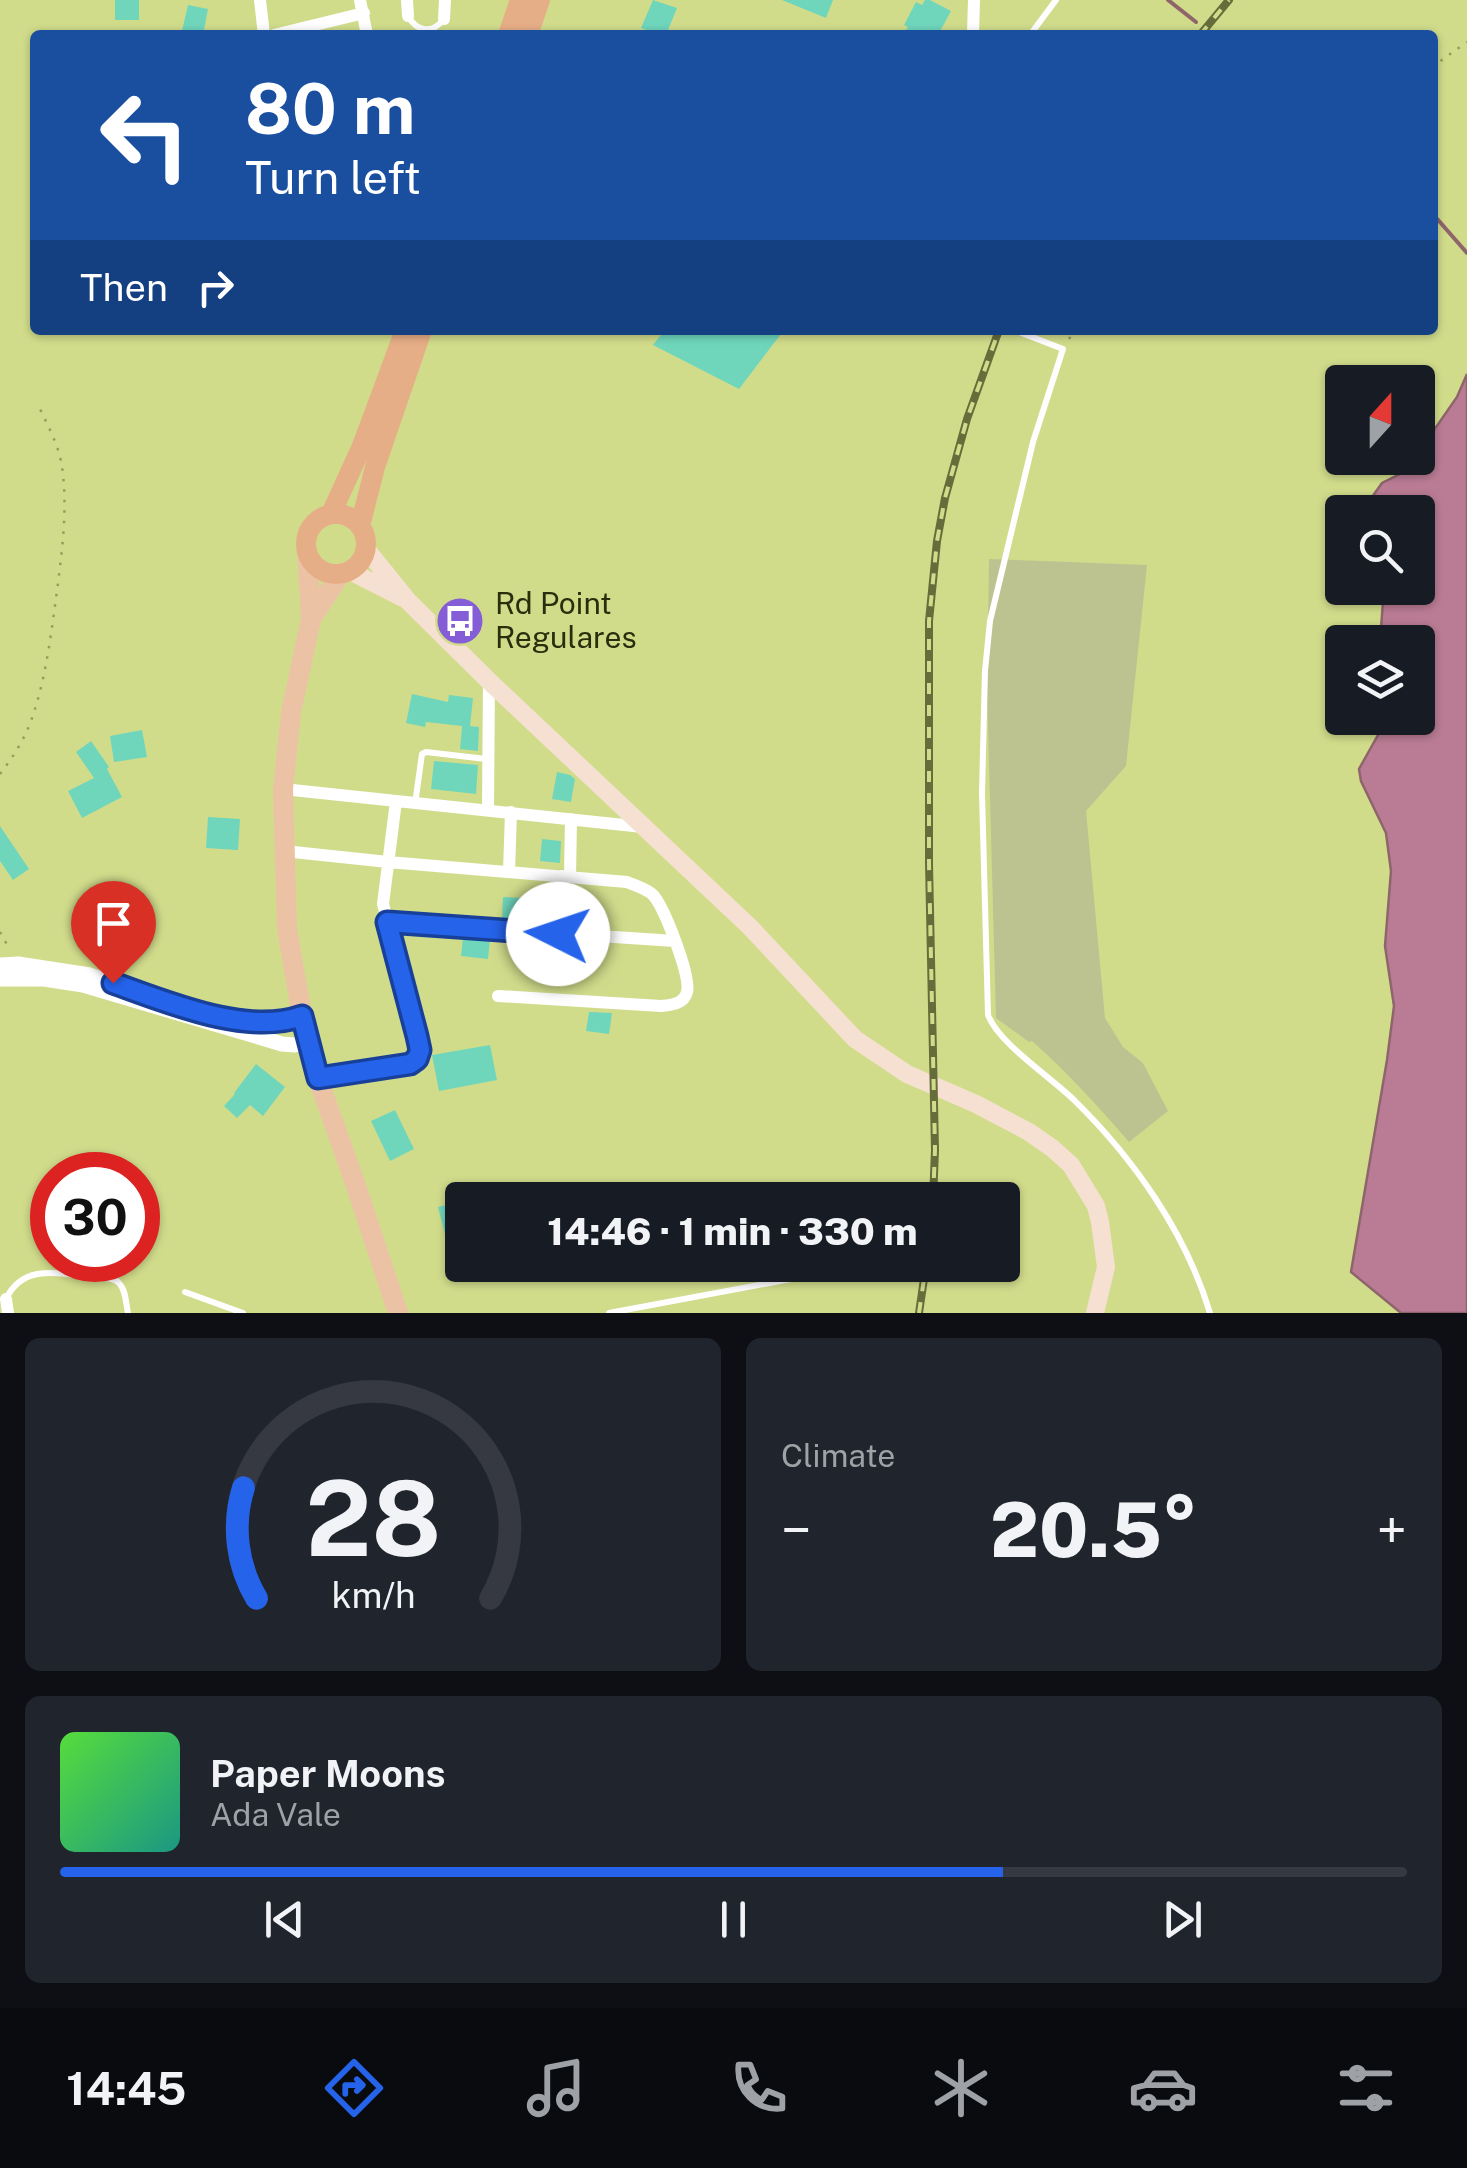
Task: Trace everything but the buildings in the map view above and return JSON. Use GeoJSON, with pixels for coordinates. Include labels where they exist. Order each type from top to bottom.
{"type":"FeatureCollection","features":[{"type":"Feature","properties":{"kind":"highway"},"geometry":{"type":"LineString","coordinates":[[510,30],[520,0]]}},
{"type":"Feature","properties":{"kind":"highway"},"geometry":{"type":"LineString","coordinates":[[530,30],[540,0]]}},
{"type":"Feature","properties":{"kind":"highway"},"geometry":{"type":"LineString","coordinates":[[331,514],[362,446],[403,335]]}},
{"type":"Feature","properties":{"kind":"highway"},"geometry":{"type":"LineString","coordinates":[[360,526],[372,478],[420,335]]}},
{"type":"Feature","properties":{"kind":"highway"},"geometry":{"type":"LineString","coordinates":[[342,514],[360,526],[366,536],[366,548],[358,565],[346,572],[330,573],[312,561],[307,551],[308,532],[322,517],[342,514]]}},
{"type":"Feature","properties":{"kind":"main road"},"geometry":{"type":"LineString","coordinates":[[366,548],[408,601],[750,927],[855,1040],[907,1074],[1029,1132],[1070,1165],[1096,1206],[1100,1222],[1106,1267],[1096,1313]]}},
{"type":"Feature","properties":{"kind":"main road"},"geometry":{"type":"LineString","coordinates":[[307,551],[311,619],[291,712],[283,789],[287,930],[318,1078],[398,1313]]}},
{"type":"Feature","properties":{"kind":"main road"},"geometry":{"type":"LineString","coordinates":[[311,619],[346,572],[408,601]]}},
{"type":"Feature","properties":{"kind":"street"},"geometry":{"type":"LineString","coordinates":[[260,0],[263,30]]}},
{"type":"Feature","properties":{"kind":"street"},"geometry":{"type":"LineString","coordinates":[[407,0],[408,16]]}},
{"type":"Feature","properties":{"kind":"street"},"geometry":{"type":"LineString","coordinates":[[444,19],[445,0]]}},
{"type":"Feature","properties":{"kind":"street"},"geometry":{"type":"LineString","coordinates":[[972,30],[974,0]]}},
{"type":"Feature","properties":{"kind":"street"},"geometry":{"type":"LineString","coordinates":[[289,30],[362,6]]}},
{"type":"Feature","properties":{"kind":"street"},"geometry":{"type":"LineString","coordinates":[[488,810],[489,681]]}},
{"type":"Feature","properties":{"kind":"street"},"geometry":{"type":"LineString","coordinates":[[283,789],[643,827]]}},
{"type":"Feature","properties":{"kind":"street"},"geometry":{"type":"LineString","coordinates":[[318,1078],[410,1064],[420,1050],[384,904],[396,801]]}},
{"type":"Feature","properties":{"kind":"street"},"geometry":{"type":"LineString","coordinates":[[509,872],[511,812]]}},
{"type":"Feature","properties":{"kind":"street"},"geometry":{"type":"LineString","coordinates":[[558,934],[572,818]]}},
{"type":"Feature","properties":{"kind":"street"},"geometry":{"type":"LineString","coordinates":[[284,851],[627,882],[651,892],[660,906],[687,978],[684,999],[661,1006],[498,996]]}},
{"type":"Feature","properties":{"kind":"street"},"geometry":{"type":"LineString","coordinates":[[387,922],[675,941]]}},
{"type":"Feature","properties":{"kind":"street"},"geometry":{"type":"LineString","coordinates":[[0,965],[90,975],[259,1031],[282,1044],[308,1041]]}},
{"type":"Feature","properties":{"kind":"street"},"geometry":{"type":"LineString","coordinates":[[0,979],[83,985],[259,1031],[302,1016]]}},
{"type":"Feature","properties":{"kind":"lane"},"geometry":{"type":"LineString","coordinates":[[1034,30],[1056,0]]}},
{"type":"Feature","properties":{"kind":"lane"},"geometry":{"type":"LineString","coordinates":[[408,16],[420,29],[430,30],[444,19]]}},
{"type":"Feature","properties":{"kind":"lane"},"geometry":{"type":"LineString","coordinates":[[1027,335],[1063,349],[1033,442],[990,621],[982,792],[988,1015],[992,1026],[1105,1132],[1143,1179],[1171,1224],[1210,1313]]}},
{"type":"Feature","properties":{"kind":"lane"},"geometry":{"type":"LineString","coordinates":[[415,804],[422,754],[488,759]]}},
{"type":"Feature","properties":{"kind":"lane"},"geometry":{"type":"LineString","coordinates":[[7,1306],[12,1287],[23,1279],[44,1272],[68,1273],[119,1282],[128,1313]]}},
{"type":"Feature","properties":{"kind":"lane"},"geometry":{"type":"LineString","coordinates":[[609,1313],[775,1282]]}},
{"type":"Feature","properties":{"kind":"lane"},"geometry":{"type":"LineString","coordinates":[[186,1292],[243,1313]]}},
{"type":"Feature","properties":{"kind":"path"},"geometry":{"type":"LineString","coordinates":[[1438,63],[1467,42]]}},
{"type":"Feature","properties":{"kind":"path"},"geometry":{"type":"LineString","coordinates":[[0,774],[24,737],[41,688],[61,559],[62,466],[56,442],[40,409]]}},
{"type":"Feature","properties":{"kind":"path"},"geometry":{"type":"LineString","coordinates":[[0,932],[18,964]]}},
{"type":"Feature","properties":{"kind":"green space"},"geometry":{"type":"Polygon","coordinates":[[[989,559],[1147,565],[1126,766],[1086,811],[1105,1018],[1123,1047],[1143,1063],[1168,1111],[1129,1142],[1045,1053],[996,1018],[987,690],[989,559]]]}},
{"type":"Feature","properties":{"kind":"shaded area"},"geometry":{"type":"Polygon","coordinates":[[[1467,374],[1467,1313],[1401,1313],[1351,1272],[1394,1006],[1385,946],[1391,871],[1386,833],[1359,769],[1378,735],[1435,735],[1435,625],[1381,625],[1383,605],[1435,605],[1435,495],[1373,495],[1382,483],[1398,475],[1435,475],[1435,429],[1467,374]]]}},
{"type":"Feature","properties":{"kind":"waterway"},"geometry":{"type":"LineString","coordinates":[[1168,0],[1196,22]]}},
{"type":"Feature","properties":{"kind":"waterway"},"geometry":{"type":"LineString","coordinates":[[1438,220],[1467,253]]}},
{"type":"Feature","properties":{"kind":"railway"},"geometry":{"type":"LineString","coordinates":[[1204,30],[1229,0]]}},
{"type":"Feature","properties":{"kind":"railway"},"geometry":{"type":"LineString","coordinates":[[934,1182],[929,621],[945,498],[967,419],[997,335]]}},
{"type":"Feature","properties":{"kind":"railway"},"geometry":{"type":"LineString","coordinates":[[919,1313],[924,1282]]}},
{"type":"Feature","properties":{"kind":"place","name":"Rd Point Regulares"},"geometry":{"type":"Point","coordinates":[460,621]}},
{"type":"Feature","properties":{"kind":"route"},"geometry":{"type":"LineString","coordinates":[[113,983],[212,1015],[258,1024],[302,1016],[318,1078],[410,1064],[417,1059],[417,1036],[387,922],[558,934]]}}]}
